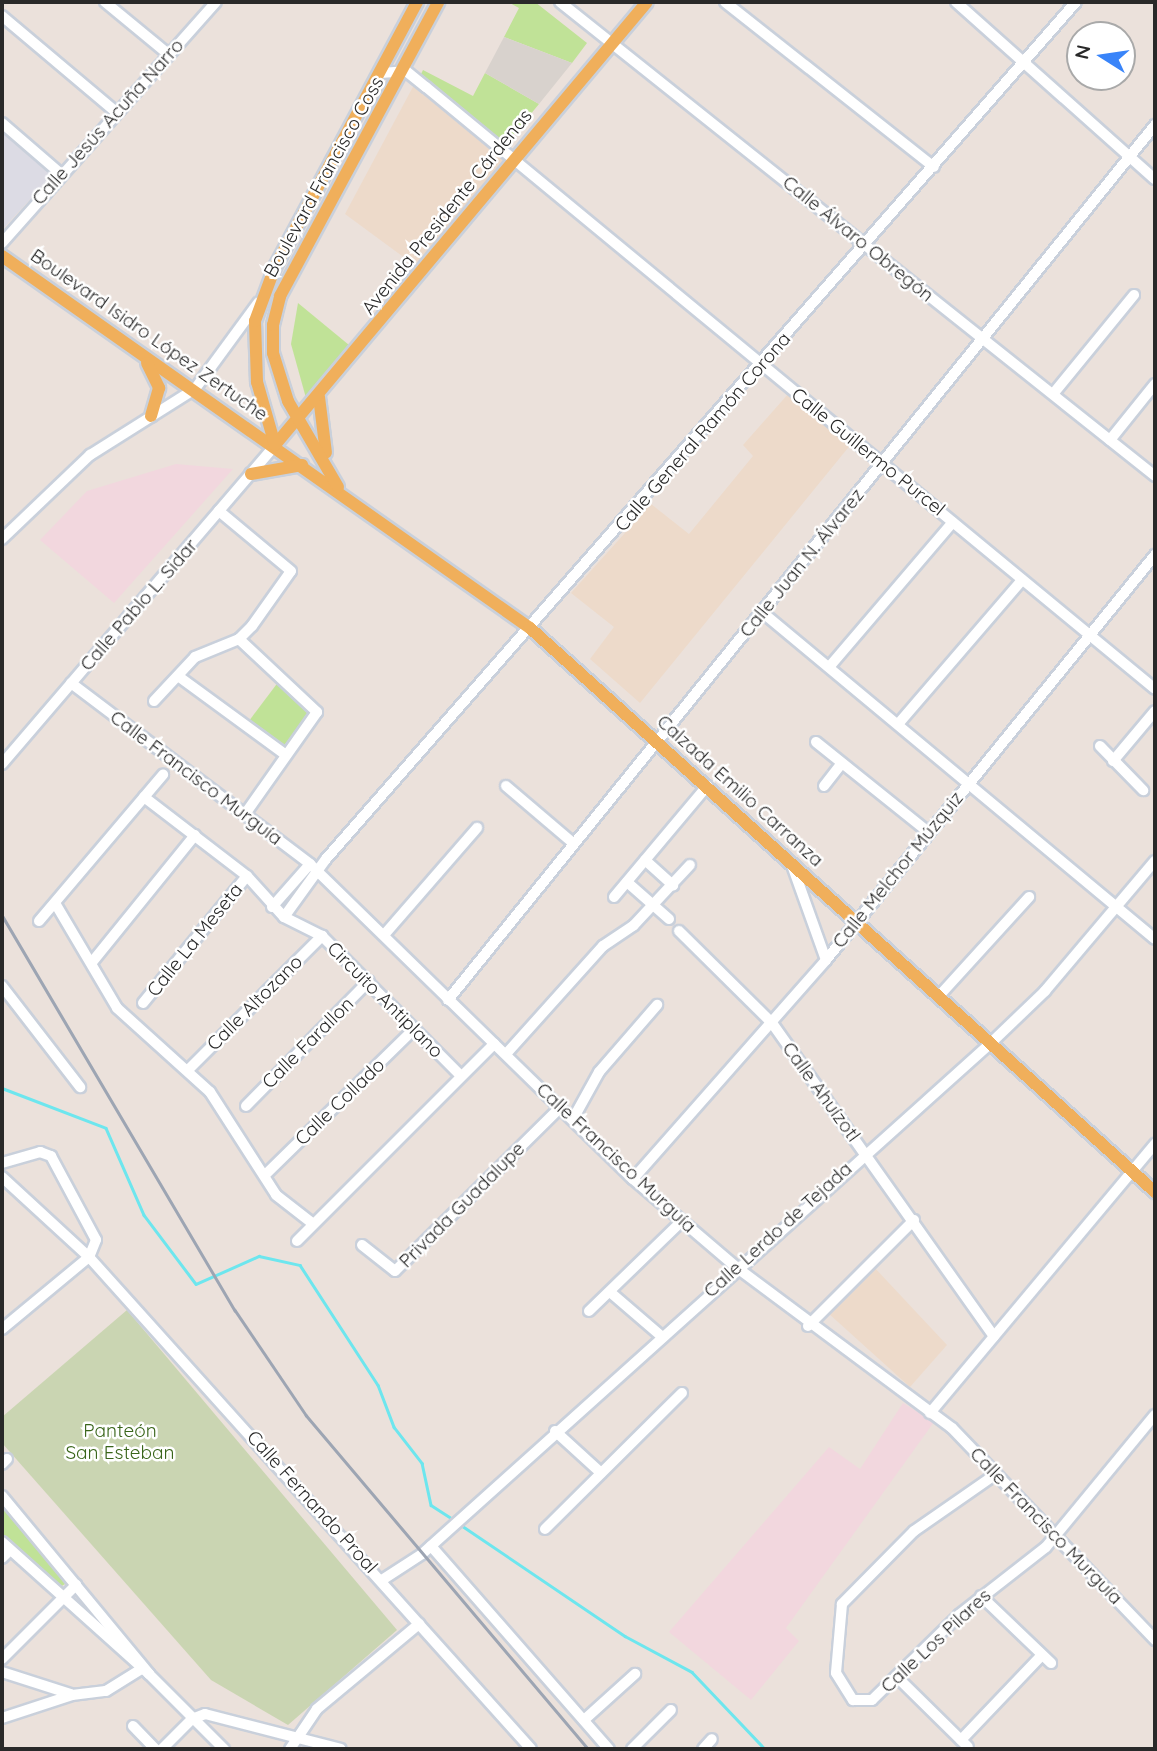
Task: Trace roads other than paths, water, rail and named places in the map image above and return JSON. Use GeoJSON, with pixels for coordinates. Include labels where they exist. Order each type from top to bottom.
{"type":"FeatureCollection","features":[{"type":"Feature","properties":{"kind":"main road","name":"Boulevard Francisco Coss"},"geometry":{"type":"LineString","coordinates":[[275,445],[252,352],[263,294],[417,2]]}},
{"type":"Feature","properties":{"kind":"main road","name":"Boulevard Francisco Coss"},"geometry":{"type":"LineString","coordinates":[[338,488],[329,463],[299,418],[279,379],[273,325],[280,296],[405,71],[439,2]]}},
{"type":"Feature","properties":{"kind":"main road","name":"Avenida Presidente Cárdenas"},"geometry":{"type":"LineString","coordinates":[[275,445],[319,397],[647,2]]}},
{"type":"Feature","properties":{"kind":"main road"},"geometry":{"type":"LineString","coordinates":[[358,154],[349,146],[364,103]]}},
{"type":"Feature","properties":{"kind":"main road"},"geometry":{"type":"LineString","coordinates":[[315,235],[340,149]]}},
{"type":"Feature","properties":{"kind":"main road","name":"Boulevard Isidro López Zertuche"},"geometry":{"type":"LineString","coordinates":[[2,256],[140,355],[194,388],[275,445]]}},
{"type":"Feature","properties":{"kind":"main road"},"geometry":{"type":"LineString","coordinates":[[140,355],[159,382],[151,416]]}},
{"type":"Feature","properties":{"kind":"main road"},"geometry":{"type":"LineString","coordinates":[[319,397],[329,463]]}},
{"type":"Feature","properties":{"kind":"main road","name":"Calzada Emilio Carranza"},"geometry":{"type":"LineString","coordinates":[[275,445],[530,628],[1155,1192]]}},
{"type":"Feature","properties":{"kind":"main road"},"geometry":{"type":"LineString","coordinates":[[251,474],[302,465]]}},
{"type":"Feature","properties":{"kind":"street"},"geometry":{"type":"LineString","coordinates":[[105,2],[168,54]]}},
{"type":"Feature","properties":{"kind":"street","name":"Calle Jesús Acuña Narro"},"geometry":{"type":"LineString","coordinates":[[2,243],[216,2]]}},
{"type":"Feature","properties":{"kind":"street","name":"Calle Álvaro Obregón"},"geometry":{"type":"LineString","coordinates":[[560,2],[1155,476]]}},
{"type":"Feature","properties":{"kind":"street"},"geometry":{"type":"LineString","coordinates":[[725,2],[934,167]]}},
{"type":"Feature","properties":{"kind":"street","name":"Calle General Ramón Corona"},"geometry":{"type":"LineString","coordinates":[[284,917],[320,874],[326,859],[1076,2]]}},
{"type":"Feature","properties":{"kind":"street"},"geometry":{"type":"LineString","coordinates":[[961,4],[1155,179]]}},
{"type":"Feature","properties":{"kind":"street"},"geometry":{"type":"LineString","coordinates":[[2,16],[117,113]]}},
{"type":"Feature","properties":{"kind":"street"},"geometry":{"type":"LineString","coordinates":[[380,73],[405,71]]}},
{"type":"Feature","properties":{"kind":"street","name":"Calle Guillermo Purcel"},"geometry":{"type":"LineString","coordinates":[[405,71],[1155,689]]}},
{"type":"Feature","properties":{"kind":"street"},"geometry":{"type":"LineString","coordinates":[[2,123],[61,174]]}},
{"type":"Feature","properties":{"kind":"street","name":"Calle Juan N. Álvarez"},"geometry":{"type":"LineString","coordinates":[[449,1000],[656,740],[1155,125]]}},
{"type":"Feature","properties":{"kind":"street"},"geometry":{"type":"LineString","coordinates":[[2,539],[64,476],[194,388],[263,294]]}},
{"type":"Feature","properties":{"kind":"street"},"geometry":{"type":"LineString","coordinates":[[1053,394],[1134,295]]}},
{"type":"Feature","properties":{"kind":"street"},"geometry":{"type":"LineString","coordinates":[[1110,440],[1155,383]]}},
{"type":"Feature","properties":{"kind":"street","name":"Calle Pablo L. Sidar"},"geometry":{"type":"LineString","coordinates":[[2,764],[74,686],[275,445]]}},
{"type":"Feature","properties":{"kind":"street"},"geometry":{"type":"LineString","coordinates":[[154,701],[195,657],[239,639],[292,567],[219,511]]}},
{"type":"Feature","properties":{"kind":"street"},"geometry":{"type":"LineString","coordinates":[[830,666],[953,522]]}},
{"type":"Feature","properties":{"kind":"street","name":"Calle Melchor Múzquiz"},"geometry":{"type":"LineString","coordinates":[[633,1179],[825,960],[1155,555]]}},
{"type":"Feature","properties":{"kind":"street"},"geometry":{"type":"LineString","coordinates":[[899,723],[1022,580]]}},
{"type":"Feature","properties":{"kind":"street"},"geometry":{"type":"LineString","coordinates":[[762,612],[970,780],[1155,939]]}},
{"type":"Feature","properties":{"kind":"street"},"geometry":{"type":"LineString","coordinates":[[239,639],[317,708],[244,814]]}},
{"type":"Feature","properties":{"kind":"street"},"geometry":{"type":"LineString","coordinates":[[178,676],[286,755]]}},
{"type":"Feature","properties":{"kind":"street","name":"Calle Francisco Murguía"},"geometry":{"type":"LineString","coordinates":[[74,686],[310,864],[633,1179],[808,1326],[930,1413],[1058,1536],[1155,1640]]}},
{"type":"Feature","properties":{"kind":"street"},"geometry":{"type":"LineString","coordinates":[[1114,761],[1155,711]]}},
{"type":"Feature","properties":{"kind":"street"},"geometry":{"type":"LineString","coordinates":[[816,742],[928,831]]}},
{"type":"Feature","properties":{"kind":"street"},"geometry":{"type":"LineString","coordinates":[[1100,746],[1143,790]]}},
{"type":"Feature","properties":{"kind":"street"},"geometry":{"type":"LineString","coordinates":[[824,786],[842,762]]}},
{"type":"Feature","properties":{"kind":"street"},"geometry":{"type":"LineString","coordinates":[[39,921],[163,775]]}},
{"type":"Feature","properties":{"kind":"street"},"geometry":{"type":"LineString","coordinates":[[506,786],[573,844]]}},
{"type":"Feature","properties":{"kind":"street"},"geometry":{"type":"LineString","coordinates":[[614,897],[706,786]]}},
{"type":"Feature","properties":{"kind":"street","name":"Circuito Antiplano"},"geometry":{"type":"LineString","coordinates":[[145,797],[247,876],[272,907],[284,917],[322,936],[461,1076]]}},
{"type":"Feature","properties":{"kind":"street"},"geometry":{"type":"LineString","coordinates":[[384,935],[477,828]]}},
{"type":"Feature","properties":{"kind":"street"},"geometry":{"type":"LineString","coordinates":[[93,961],[195,835]]}},
{"type":"Feature","properties":{"kind":"street"},"geometry":{"type":"LineString","coordinates":[[272,907],[310,864],[326,859]]}},
{"type":"Feature","properties":{"kind":"street"},"geometry":{"type":"LineString","coordinates":[[645,860],[673,885]]}},
{"type":"Feature","properties":{"kind":"street","name":"Calle Lerdo de Tejada"},"geometry":{"type":"LineString","coordinates":[[382,1580],[431,1546],[473,1504],[660,1335],[991,1043],[1119,907],[1155,861]]}},
{"type":"Feature","properties":{"kind":"street"},"geometry":{"type":"LineString","coordinates":[[506,1054],[603,946],[653,906],[690,864]]}},
{"type":"Feature","properties":{"kind":"street"},"geometry":{"type":"LineString","coordinates":[[792,865],[825,960]]}},
{"type":"Feature","properties":{"kind":"street","name":"Calle La Meseta"},"geometry":{"type":"LineString","coordinates":[[143,1003],[247,876]]}},
{"type":"Feature","properties":{"kind":"street"},"geometry":{"type":"LineString","coordinates":[[627,882],[669,919]]}},
{"type":"Feature","properties":{"kind":"street"},"geometry":{"type":"LineString","coordinates":[[939,996],[1029,897]]}},
{"type":"Feature","properties":{"kind":"street"},"geometry":{"type":"LineString","coordinates":[[55,903],[135,1030],[188,1070],[224,1111],[284,1204],[312,1223]]}},
{"type":"Feature","properties":{"kind":"street","name":"Calle Ahuízotl"},"geometry":{"type":"LineString","coordinates":[[679,930],[772,1023],[995,1336]]}},
{"type":"Feature","properties":{"kind":"street","name":"Calle Altozano"},"geometry":{"type":"LineString","coordinates":[[188,1070],[322,936]]}},
{"type":"Feature","properties":{"kind":"street","name":"Calle Farallon"},"geometry":{"type":"LineString","coordinates":[[246,1106],[369,981]]}},
{"type":"Feature","properties":{"kind":"street"},"geometry":{"type":"LineString","coordinates":[[2,986],[80,1087]]}},
{"type":"Feature","properties":{"kind":"street"},"geometry":{"type":"LineString","coordinates":[[573,1119],[599,1072],[657,1004]]}},
{"type":"Feature","properties":{"kind":"street","name":"Calle Collado"},"geometry":{"type":"LineString","coordinates":[[265,1175],[414,1029]]}},
{"type":"Feature","properties":{"kind":"street"},"geometry":{"type":"LineString","coordinates":[[297,1241],[312,1223],[494,1044]]}},
{"type":"Feature","properties":{"kind":"street","name":"Privada Guadalupe"},"geometry":{"type":"LineString","coordinates":[[362,1245],[395,1271],[561,1107]]}},
{"type":"Feature","properties":{"kind":"street"},"geometry":{"type":"LineString","coordinates":[[930,1413],[1155,1144]]}},
{"type":"Feature","properties":{"kind":"street"},"geometry":{"type":"LineString","coordinates":[[2,1163],[40,1152],[54,1159],[95,1237],[89,1257],[2,1329]]}},
{"type":"Feature","properties":{"kind":"street","name":"Calle Fernando Proal"},"geometry":{"type":"LineString","coordinates":[[2,1177],[89,1257],[382,1580],[531,1749]]}},
{"type":"Feature","properties":{"kind":"street"},"geometry":{"type":"LineString","coordinates":[[808,1326],[914,1220]]}},
{"type":"Feature","properties":{"kind":"street"},"geometry":{"type":"LineString","coordinates":[[589,1311],[682,1221]]}},
{"type":"Feature","properties":{"kind":"street"},"geometry":{"type":"LineString","coordinates":[[610,1292],[660,1335]]}},
{"type":"Feature","properties":{"kind":"street"},"geometry":{"type":"LineString","coordinates":[[545,1529],[682,1392]]}},
{"type":"Feature","properties":{"kind":"street","name":"Calle Los Pilares"},"geometry":{"type":"LineString","coordinates":[[996,1474],[914,1531],[838,1612],[836,1673],[853,1700],[866,1704],[898,1678],[981,1596],[1058,1536],[1155,1415]]}},
{"type":"Feature","properties":{"kind":"street"},"geometry":{"type":"LineString","coordinates":[[555,1431],[601,1474]]}},
{"type":"Feature","properties":{"kind":"street"},"geometry":{"type":"LineString","coordinates":[[2,1496],[145,1670]]}},
{"type":"Feature","properties":{"kind":"street"},"geometry":{"type":"LineString","coordinates":[[2,1542],[145,1670],[223,1749]]}},
{"type":"Feature","properties":{"kind":"street"},"geometry":{"type":"LineString","coordinates":[[431,1546],[609,1749]]}},
{"type":"Feature","properties":{"kind":"street"},"geometry":{"type":"LineString","coordinates":[[2,1558],[10,1550]]}},
{"type":"Feature","properties":{"kind":"street"},"geometry":{"type":"LineString","coordinates":[[2,1659],[76,1585]]}},
{"type":"Feature","properties":{"kind":"street"},"geometry":{"type":"LineString","coordinates":[[981,1596],[1051,1663]]}},
{"type":"Feature","properties":{"kind":"street"},"geometry":{"type":"LineString","coordinates":[[290,1749],[317,1709],[419,1624]]}},
{"type":"Feature","properties":{"kind":"street"},"geometry":{"type":"LineString","coordinates":[[898,1678],[964,1743],[1042,1655]]}},
{"type":"Feature","properties":{"kind":"street"},"geometry":{"type":"LineString","coordinates":[[2,1718],[72,1695],[106,1691],[145,1670]]}},
{"type":"Feature","properties":{"kind":"street"},"geometry":{"type":"LineString","coordinates":[[2,1672],[72,1695]]}},
{"type":"Feature","properties":{"kind":"street"},"geometry":{"type":"LineString","coordinates":[[584,1720],[635,1674]]}},
{"type":"Feature","properties":{"kind":"street"},"geometry":{"type":"LineString","coordinates":[[632,1749],[671,1710]]}},
{"type":"Feature","properties":{"kind":"street"},"geometry":{"type":"LineString","coordinates":[[162,1749],[192,1718],[213,1715],[297,1735],[341,1749]]}},
{"type":"Feature","properties":{"kind":"street"},"geometry":{"type":"LineString","coordinates":[[133,1726],[155,1749]]}},
{"type":"Feature","properties":{"kind":"street"},"geometry":{"type":"LineString","coordinates":[[703,1749],[712,1740]]}},
{"type":"Feature","properties":{"kind":"waterway"},"geometry":{"type":"LineString","coordinates":[[2,1088],[106,1128],[144,1215],[196,1284],[259,1256],[300,1265],[378,1385],[394,1427],[422,1463],[431,1505],[456,1521]]}},
{"type":"Feature","properties":{"kind":"waterway"},"geometry":{"type":"LineString","coordinates":[[461,1525],[625,1636],[692,1672],[765,1749]]}},
{"type":"Feature","properties":{"kind":"railway"},"geometry":{"type":"LineString","coordinates":[[2,915],[235,1310],[306,1415],[588,1749]]}},
{"type":"Feature","properties":{"kind":"park label","name":"Panteón San Esteban"},"geometry":{"type":"Point","coordinates":[120,1442]}}]}
